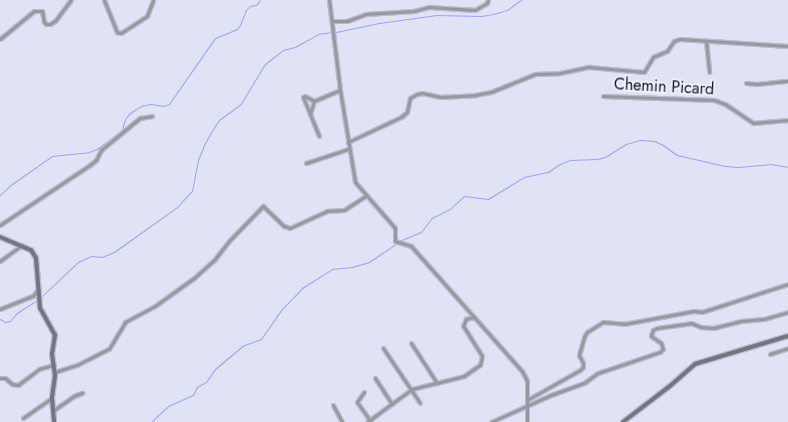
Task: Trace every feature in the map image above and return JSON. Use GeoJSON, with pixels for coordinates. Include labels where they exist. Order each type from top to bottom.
{"type":"FeatureCollection","features":[{"type":"Feature","properties":{"kind":"main road"},"geometry":{"type":"LineString","coordinates":[[0,237],[22,245],[35,254],[39,277],[38,291],[41,312],[54,332],[52,354],[55,372],[52,398],[54,422]]}},
{"type":"Feature","properties":{"kind":"main road"},"geometry":{"type":"LineString","coordinates":[[623,422],[670,386],[694,364],[788,336]]}},
{"type":"Feature","properties":{"kind":"street"},"geometry":{"type":"LineString","coordinates":[[0,39],[34,12],[42,11],[44,22],[46,24],[50,24],[55,21],[71,0]]}},
{"type":"Feature","properties":{"kind":"street"},"geometry":{"type":"LineString","coordinates":[[104,0],[117,32],[121,33],[147,16],[153,0]]}},
{"type":"Feature","properties":{"kind":"street"},"geometry":{"type":"LineString","coordinates":[[329,0],[348,149],[355,182],[395,228],[395,241],[411,246],[525,376],[527,422]]}},
{"type":"Feature","properties":{"kind":"street"},"geometry":{"type":"LineString","coordinates":[[332,21],[347,21],[366,14],[414,11],[429,7],[475,10],[488,0]]}},
{"type":"Feature","properties":{"kind":"street"},"geometry":{"type":"LineString","coordinates":[[348,142],[401,117],[406,112],[410,98],[416,94],[422,93],[441,97],[475,95],[490,92],[534,74],[560,73],[589,67],[640,73],[646,70],[652,57],[667,51],[677,40],[788,46]]}},
{"type":"Feature","properties":{"kind":"street"},"geometry":{"type":"LineString","coordinates":[[706,41],[710,72]]}},
{"type":"Feature","properties":{"kind":"street"},"geometry":{"type":"LineString","coordinates":[[746,83],[788,81]]}},
{"type":"Feature","properties":{"kind":"street"},"geometry":{"type":"LineString","coordinates":[[310,114],[314,101],[340,90]]}},
{"type":"Feature","properties":{"kind":"street"},"geometry":{"type":"LineString","coordinates":[[314,101],[305,96],[303,97],[319,136]]}},
{"type":"Feature","properties":{"kind":"street","name":"Chemin Picard"},"geometry":{"type":"LineString","coordinates":[[603,96],[714,100],[725,104],[753,123],[788,120]]}},
{"type":"Feature","properties":{"kind":"street"},"geometry":{"type":"LineString","coordinates":[[0,225],[90,165],[96,160],[101,150],[140,118],[152,116]]}},
{"type":"Feature","properties":{"kind":"street"},"geometry":{"type":"LineString","coordinates":[[306,163],[348,149]]}},
{"type":"Feature","properties":{"kind":"street"},"geometry":{"type":"LineString","coordinates":[[55,372],[77,365],[109,349],[125,322],[155,306],[194,278],[215,259],[229,241],[263,206],[284,226],[290,228],[327,211],[344,210],[367,195]]}},
{"type":"Feature","properties":{"kind":"street"},"geometry":{"type":"LineString","coordinates":[[0,261],[22,245]]}},
{"type":"Feature","properties":{"kind":"street"},"geometry":{"type":"LineString","coordinates":[[527,400],[572,376],[584,367],[579,355],[584,337],[587,332],[603,322],[624,324],[694,311],[702,312],[788,284]]}},
{"type":"Feature","properties":{"kind":"street"},"geometry":{"type":"LineString","coordinates":[[0,309],[33,296],[38,291]]}},
{"type":"Feature","properties":{"kind":"street"},"geometry":{"type":"LineString","coordinates":[[491,422],[527,405],[584,383],[598,373],[660,352],[663,349],[661,343],[651,336],[653,330],[659,327],[691,323],[701,327],[713,328],[741,321],[764,319],[788,312]]}},
{"type":"Feature","properties":{"kind":"street"},"geometry":{"type":"LineString","coordinates":[[364,392],[357,402],[369,421],[412,388],[464,376],[480,365],[482,356],[464,326],[466,319],[474,317]]}},
{"type":"Feature","properties":{"kind":"street"},"geometry":{"type":"LineString","coordinates":[[657,319],[659,327]]}},
{"type":"Feature","properties":{"kind":"street"},"geometry":{"type":"LineString","coordinates":[[411,343],[437,383]]}},
{"type":"Feature","properties":{"kind":"street"},"geometry":{"type":"LineString","coordinates":[[383,348],[412,388],[420,403]]}},
{"type":"Feature","properties":{"kind":"street"},"geometry":{"type":"LineString","coordinates":[[770,354],[788,348]]}},
{"type":"Feature","properties":{"kind":"street"},"geometry":{"type":"LineString","coordinates":[[0,378],[5,378],[12,384],[18,385],[39,369],[53,365]]}},
{"type":"Feature","properties":{"kind":"street"},"geometry":{"type":"LineString","coordinates":[[374,378],[392,404]]}},
{"type":"Feature","properties":{"kind":"street"},"geometry":{"type":"LineString","coordinates":[[54,410],[74,396],[82,393]]}},
{"type":"Feature","properties":{"kind":"street"},"geometry":{"type":"LineString","coordinates":[[23,418],[52,398]]}},
{"type":"Feature","properties":{"kind":"street"},"geometry":{"type":"LineString","coordinates":[[333,405],[342,422]]}},
{"type":"Feature","properties":{"kind":"waterway"},"geometry":{"type":"LineString","coordinates":[[0,195],[12,184],[52,156],[89,152],[97,149],[122,130],[125,119],[130,113],[141,106],[151,104],[164,106],[169,104],[215,38],[237,29],[246,10],[250,6],[256,5],[260,0]]}},
{"type":"Feature","properties":{"kind":"waterway"},"geometry":{"type":"LineString","coordinates":[[336,32],[379,23],[436,15],[481,16],[493,14],[507,10],[521,0]]}},
{"type":"Feature","properties":{"kind":"waterway"},"geometry":{"type":"LineString","coordinates":[[41,297],[78,262],[91,256],[102,257],[114,252],[177,207],[192,191],[198,160],[205,143],[215,126],[219,120],[240,105],[265,64],[283,50],[295,47],[318,34],[332,32]]}},
{"type":"Feature","properties":{"kind":"waterway"},"geometry":{"type":"LineString","coordinates":[[399,241],[421,232],[432,218],[450,209],[464,196],[488,199],[524,177],[548,172],[560,164],[570,160],[597,159],[605,157],[626,144],[640,140],[654,141],[663,145],[677,155],[725,166],[738,167],[771,164],[788,167]]}},
{"type":"Feature","properties":{"kind":"waterway"},"geometry":{"type":"LineString","coordinates":[[151,422],[168,406],[193,395],[197,387],[206,382],[215,369],[242,346],[261,339],[283,308],[302,288],[332,269],[352,267],[369,262],[396,244]]}},
{"type":"Feature","properties":{"kind":"waterway"},"geometry":{"type":"LineString","coordinates":[[0,319],[5,322],[10,321],[17,313],[37,300]]}}]}
